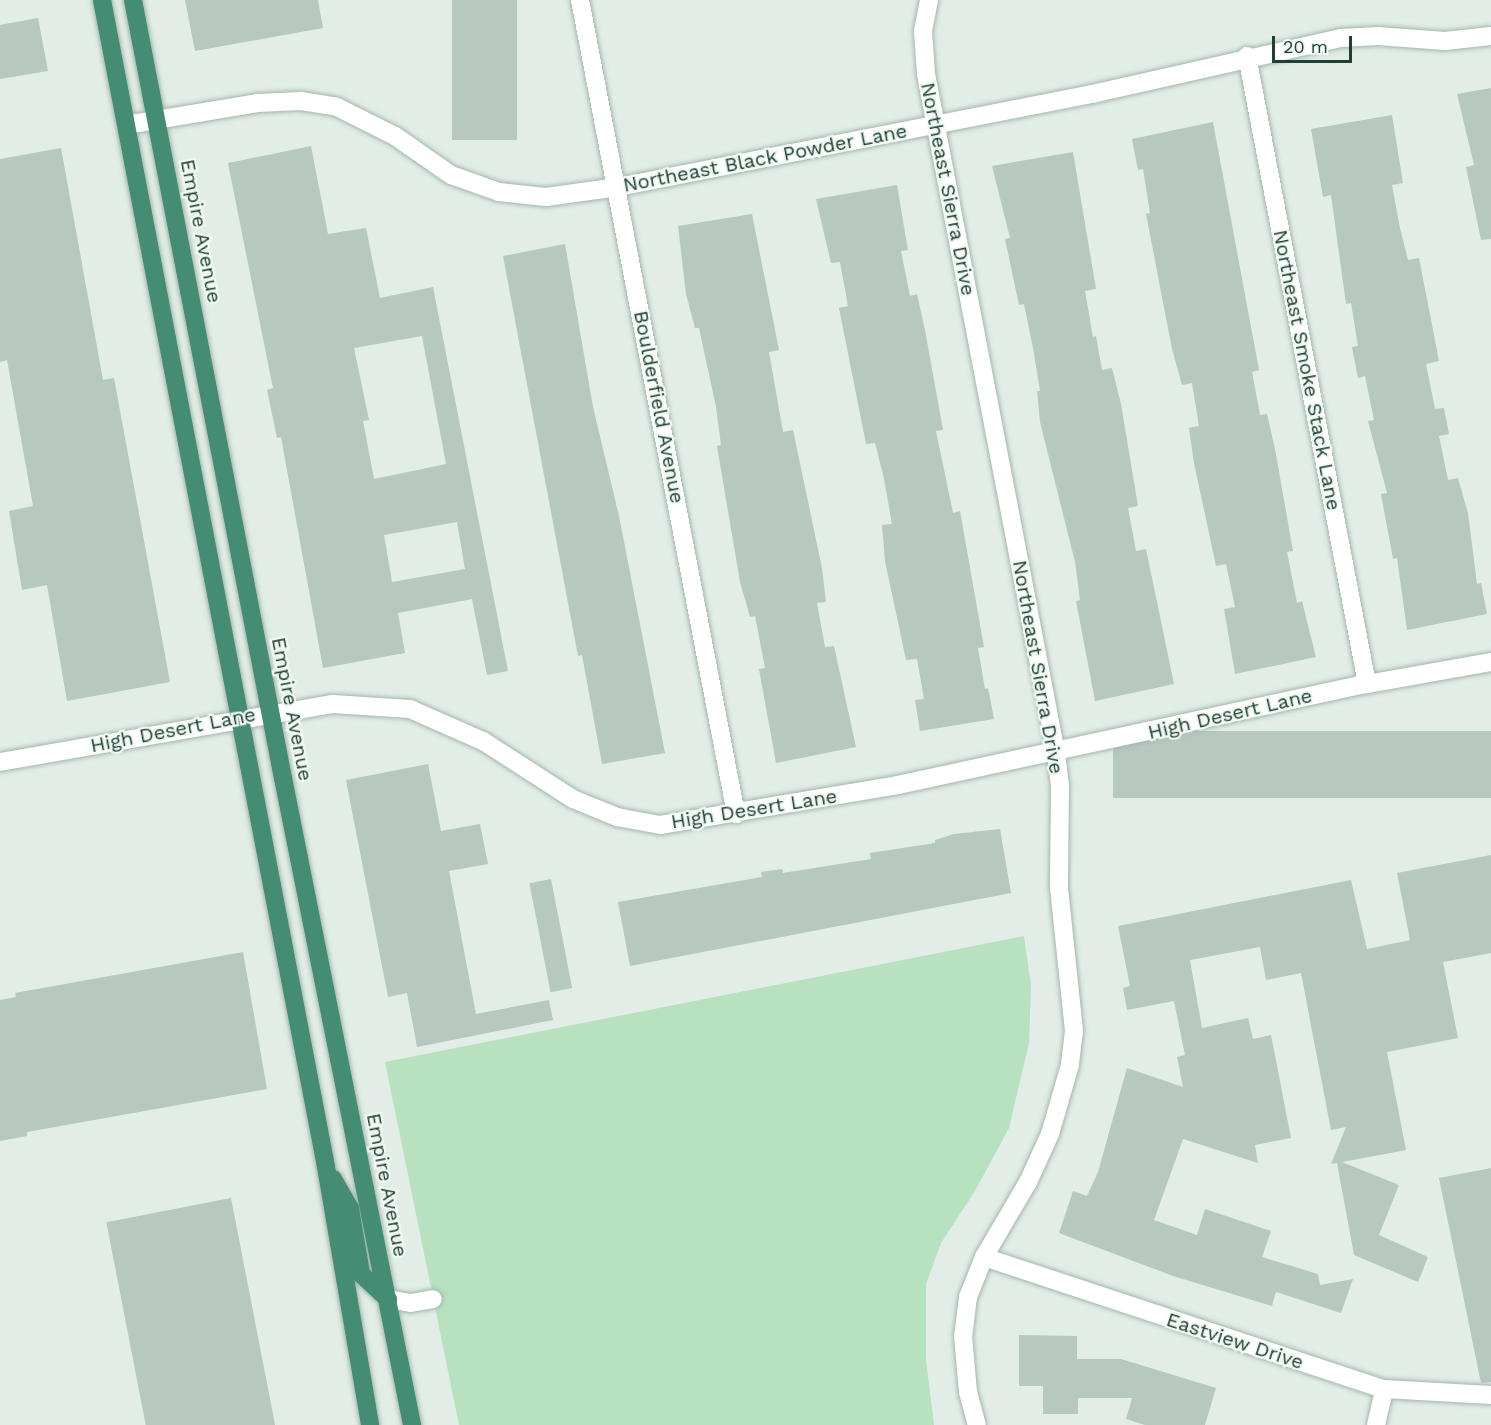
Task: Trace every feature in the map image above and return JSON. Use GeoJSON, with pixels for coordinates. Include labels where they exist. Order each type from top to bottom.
{"type":"FeatureCollection","features":[{"type":"Feature","properties":{"kind":"highway"},"geometry":{"type":"LineString","coordinates":[[102,0],[237,718],[326,1167],[370,1425]]}},
{"type":"Feature","properties":{"kind":"highway","name":"Empire Avenue"},"geometry":{"type":"LineString","coordinates":[[133,0],[270,712],[412,1425]]}},
{"type":"Feature","properties":{"kind":"highway"},"geometry":{"type":"LineString","coordinates":[[326,1167],[350,1208],[361,1274],[388,1299]]}},
{"type":"Feature","properties":{"kind":"street","name":"Boulderfield Avenue"},"geometry":{"type":"LineString","coordinates":[[579,0],[618,187],[736,814]]}},
{"type":"Feature","properties":{"kind":"street","name":"Northeast Sierra Drive"},"geometry":{"type":"LineString","coordinates":[[929,0],[923,31],[935,125],[1056,753],[1060,786],[1059,888],[1074,1031],[1070,1065],[1050,1134],[1028,1182],[984,1257],[969,1297],[963,1336],[968,1392],[977,1425]]}},
{"type":"Feature","properties":{"kind":"street","name":"Northeast Black Powder Lane"},"geometry":{"type":"LineString","coordinates":[[126,125],[257,103],[301,100],[337,106],[365,118],[451,175],[499,192],[546,197],[618,187],[1092,94],[1247,56],[1341,38],[1378,36],[1445,41],[1491,36]]}},
{"type":"Feature","properties":{"kind":"street","name":"Northeast Smoke Stack Lane"},"geometry":{"type":"LineString","coordinates":[[1247,56],[1367,684]]}},
{"type":"Feature","properties":{"kind":"street","name":"High Desert Lane"},"geometry":{"type":"LineString","coordinates":[[0,762],[270,712],[333,704],[411,709],[483,741],[573,799],[617,817],[660,825],[736,814],[1056,753],[1367,684],[1491,662]]}},
{"type":"Feature","properties":{"kind":"street","name":"Eastview Drive"},"geometry":{"type":"LineString","coordinates":[[984,1257],[1384,1389],[1491,1395]]}},
{"type":"Feature","properties":{"kind":"street"},"geometry":{"type":"LineString","coordinates":[[388,1299],[411,1303],[433,1299]]}},
{"type":"Feature","properties":{"kind":"street"},"geometry":{"type":"LineString","coordinates":[[1376,1425],[1384,1389]]}},
{"type":"Feature","properties":{"kind":"green space"},"geometry":{"type":"Polygon","coordinates":[[[1024,936],[1031,986],[1029,1043],[1009,1128],[975,1191],[941,1243],[926,1284],[926,1360],[934,1425],[459,1425],[385,1062],[1024,936]]]}},
{"type":"Feature","properties":{"kind":"building"},"geometry":{"type":"Polygon","coordinates":[[[185,0],[318,0],[323,28],[195,51],[185,0]]]}},
{"type":"Feature","properties":{"kind":"building"},"geometry":{"type":"Polygon","coordinates":[[[452,0],[517,0],[517,140],[452,140],[452,0]]]}},
{"type":"Feature","properties":{"kind":"building"},"geometry":{"type":"Polygon","coordinates":[[[38,18],[48,71],[0,79],[0,25],[38,18]]]}},
{"type":"Feature","properties":{"kind":"building"},"geometry":{"type":"Polygon","coordinates":[[[1491,88],[1491,239],[1481,240],[1466,167],[1474,165],[1457,94],[1491,88]]]}},
{"type":"Feature","properties":{"kind":"building"},"geometry":{"type":"Polygon","coordinates":[[[1392,115],[1403,183],[1392,185],[1400,228],[1408,260],[1419,258],[1439,361],[1426,364],[1435,409],[1444,408],[1449,434],[1439,436],[1448,480],[1458,478],[1468,513],[1477,584],[1481,583],[1487,614],[1407,630],[1397,558],[1393,559],[1381,494],[1387,493],[1368,421],[1374,420],[1365,376],[1358,378],[1352,347],[1358,346],[1351,303],[1346,304],[1331,195],[1323,197],[1311,129],[1392,115]]]}},
{"type":"Feature","properties":{"kind":"building"},"geometry":{"type":"Polygon","coordinates":[[[1213,122],[1259,370],[1252,372],[1260,415],[1267,414],[1293,551],[1287,552],[1297,603],[1302,601],[1316,657],[1235,674],[1224,609],[1235,607],[1226,564],[1216,566],[1194,463],[1189,428],[1199,426],[1192,383],[1182,385],[1172,349],[1146,214],[1150,213],[1143,169],[1138,170],[1132,139],[1213,122]]]}},
{"type":"Feature","properties":{"kind":"building"},"geometry":{"type":"Polygon","coordinates":[[[311,146],[328,234],[366,228],[380,298],[433,287],[508,671],[487,675],[472,599],[398,613],[405,653],[323,668],[281,437],[277,438],[267,390],[273,388],[228,163],[311,146]],[[422,336],[354,348],[369,420],[363,421],[374,479],[446,464],[422,336]],[[457,522],[384,535],[392,582],[465,569],[457,522]]]}},
{"type":"Feature","properties":{"kind":"building"},"geometry":{"type":"Polygon","coordinates":[[[61,148],[103,380],[114,378],[170,682],[67,701],[47,585],[22,590],[9,511],[33,506],[7,360],[0,362],[0,159],[61,148]]]}},
{"type":"Feature","properties":{"kind":"building"},"geometry":{"type":"Polygon","coordinates":[[[1073,152],[1096,289],[1085,291],[1093,337],[1096,336],[1102,370],[1112,368],[1121,404],[1138,506],[1128,508],[1136,551],[1146,549],[1174,684],[1095,701],[1076,601],[1080,600],[1075,562],[1040,422],[1037,391],[1040,391],[1033,348],[1024,304],[1019,305],[1005,239],[1010,238],[992,166],[1073,152]]]}},
{"type":"Feature","properties":{"kind":"building"},"geometry":{"type":"Polygon","coordinates":[[[897,185],[908,250],[901,251],[910,296],[917,294],[925,330],[943,430],[936,431],[953,513],[960,511],[984,647],[978,648],[985,689],[988,688],[994,719],[920,731],[915,700],[924,699],[917,659],[906,660],[885,561],[882,525],[892,524],[884,479],[875,443],[866,444],[839,308],[848,306],[840,262],[831,263],[816,199],[897,185]]]}},
{"type":"Feature","properties":{"kind":"building"},"geometry":{"type":"Polygon","coordinates":[[[752,214],[779,350],[769,352],[783,432],[793,430],[822,568],[826,602],[817,603],[825,647],[834,646],[856,747],[776,763],[759,669],[765,668],[755,616],[750,617],[740,582],[717,446],[721,445],[716,407],[699,328],[695,328],[686,294],[678,226],[752,214]]]}},
{"type":"Feature","properties":{"kind":"building"},"geometry":{"type":"Polygon","coordinates":[[[565,244],[593,407],[619,516],[665,753],[602,764],[582,655],[578,656],[503,256],[565,244]]]}},
{"type":"Feature","properties":{"kind":"building"},"geometry":{"type":"Polygon","coordinates":[[[1113,731],[1491,731],[1491,798],[1113,798],[1113,731]]]}},
{"type":"Feature","properties":{"kind":"building"},"geometry":{"type":"Polygon","coordinates":[[[428,764],[441,831],[480,824],[488,864],[449,871],[476,1014],[549,1000],[553,1020],[417,1047],[407,993],[388,997],[346,780],[428,764]]]}},
{"type":"Feature","properties":{"kind":"building"},"geometry":{"type":"Polygon","coordinates":[[[1000,829],[1011,893],[630,966],[618,902],[762,877],[761,872],[782,869],[783,873],[871,859],[870,853],[935,843],[935,840],[954,834],[1000,829]]]}},
{"type":"Feature","properties":{"kind":"building"},"geometry":{"type":"Polygon","coordinates":[[[1491,855],[1491,953],[1443,962],[1458,1038],[1387,1052],[1406,1150],[1342,1162],[1399,1185],[1379,1235],[1428,1257],[1418,1282],[1354,1255],[1337,1163],[1331,1164],[1346,1127],[1331,1130],[1301,973],[1266,980],[1260,947],[1190,960],[1202,1028],[1248,1018],[1253,1039],[1271,1035],[1291,1138],[1255,1145],[1258,1163],[1183,1139],[1154,1220],[1197,1235],[1205,1209],[1271,1231],[1262,1257],[1318,1274],[1320,1285],[1353,1279],[1341,1313],[1276,1292],[1272,1306],[1173,1276],[1059,1233],[1073,1191],[1087,1196],[1098,1172],[1127,1068],[1183,1087],[1177,1057],[1185,1055],[1174,1001],[1127,1010],[1123,988],[1130,986],[1118,926],[1351,880],[1367,949],[1410,940],[1397,873],[1491,855]]]}},
{"type":"Feature","properties":{"kind":"building"},"geometry":{"type":"Polygon","coordinates":[[[551,879],[572,988],[551,992],[529,883],[551,879]]]}},
{"type":"Feature","properties":{"kind":"building"},"geometry":{"type":"Polygon","coordinates":[[[243,952],[267,1089],[27,1132],[27,1136],[0,1141],[0,1000],[16,997],[15,993],[243,952]]]}},
{"type":"Feature","properties":{"kind":"building"},"geometry":{"type":"Polygon","coordinates":[[[1491,1168],[1491,1382],[1481,1383],[1439,1178],[1491,1168]]]}},
{"type":"Feature","properties":{"kind":"building"},"geometry":{"type":"Polygon","coordinates":[[[231,1198],[275,1425],[146,1425],[106,1222],[231,1198]]]}},
{"type":"Feature","properties":{"kind":"building"},"geometry":{"type":"Polygon","coordinates":[[[1019,1335],[1077,1336],[1077,1359],[1121,1359],[1216,1388],[1205,1425],[1145,1425],[1126,1419],[1132,1398],[1078,1398],[1078,1414],[1043,1414],[1043,1386],[1019,1386],[1019,1335]]]}}]}
